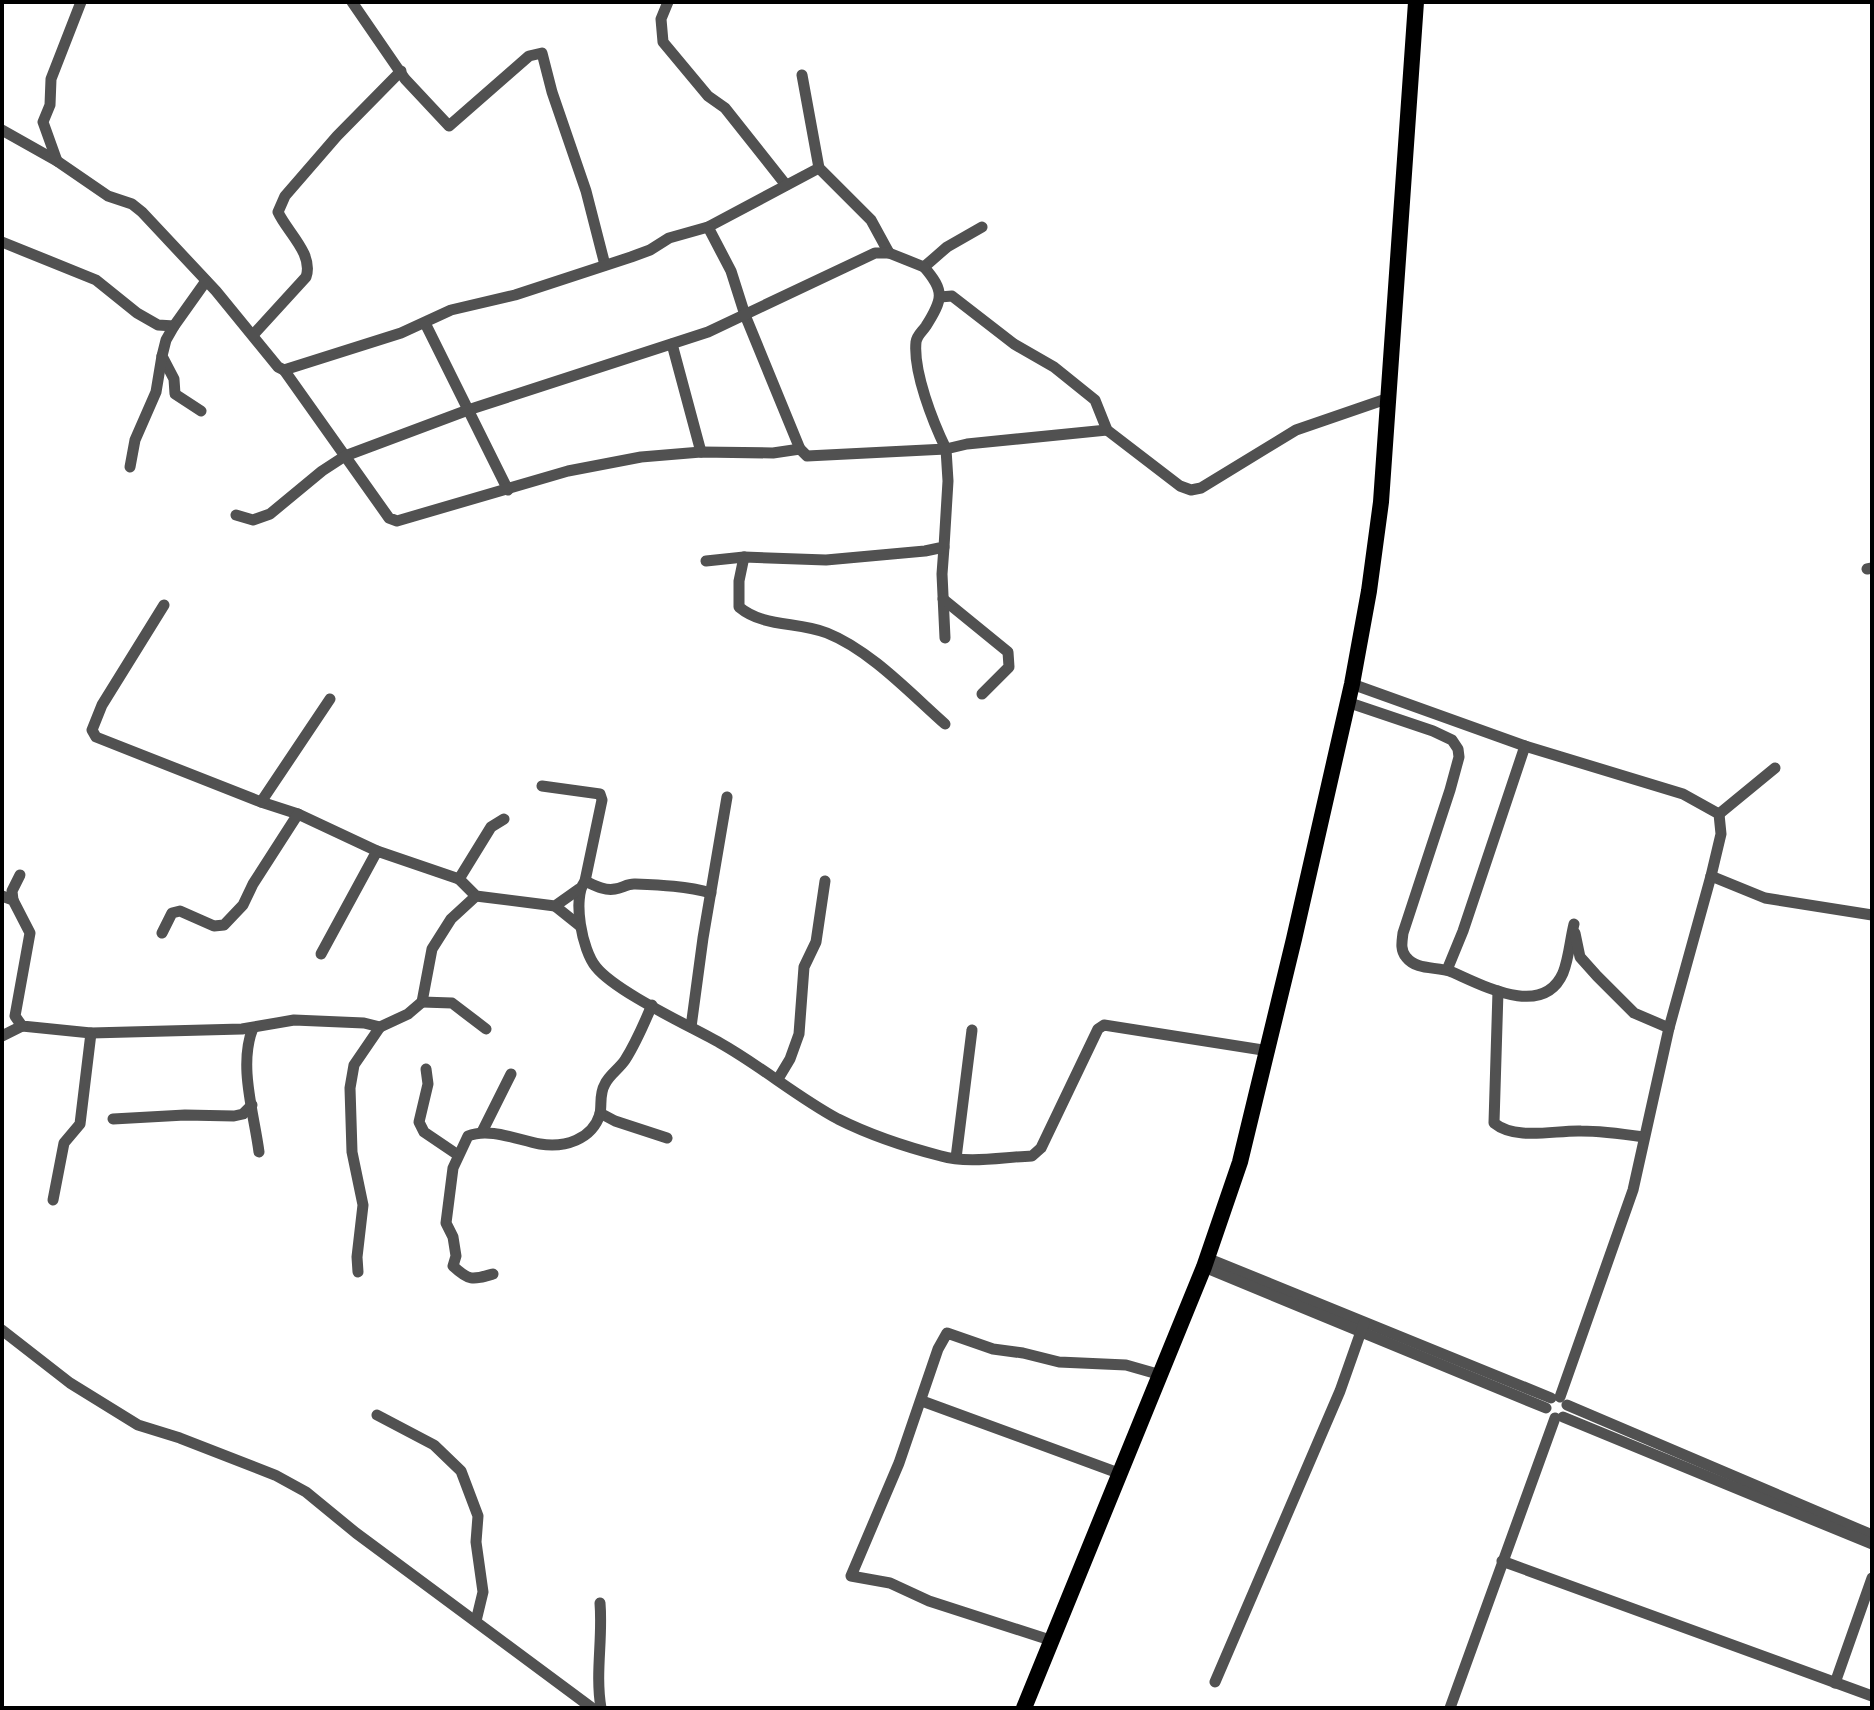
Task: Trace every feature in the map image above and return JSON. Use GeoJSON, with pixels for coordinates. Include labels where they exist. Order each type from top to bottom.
{"type":"FeatureCollection","features":[{"type":"Feature","properties":{"kind":"highway"},"geometry":{"type":"LineString","coordinates":[[1024,1708],[1205,1263],[1240,1162],[1269,1051],[1352,684],[1369,591],[1381,502],[1416,2]]}},
{"type":"Feature","properties":{"kind":"street"},"geometry":{"type":"LineString","coordinates":[[57,161],[43,122],[50,105],[51,79],[81,2]]}},
{"type":"Feature","properties":{"kind":"street"},"geometry":{"type":"LineString","coordinates":[[352,2],[401,71],[449,126],[529,56],[542,53],[586,191],[605,265]]}},
{"type":"Feature","properties":{"kind":"street"},"geometry":{"type":"LineString","coordinates":[[668,2],[661,19],[663,42],[708,96],[725,108],[786,185]]}},
{"type":"Feature","properties":{"kind":"street"},"geometry":{"type":"LineString","coordinates":[[253,335],[309,270],[307,258],[278,212],[285,196],[337,136],[401,71]]}},
{"type":"Feature","properties":{"kind":"street"},"geometry":{"type":"LineString","coordinates":[[802,75],[819,168],[871,220],[889,253]]}},
{"type":"Feature","properties":{"kind":"street"},"geometry":{"type":"LineString","coordinates":[[2,130],[57,161],[108,196],[132,204],[206,281],[278,367],[284,370],[389,518],[397,521],[568,471],[641,457],[701,452],[761,454],[800,449]]}},
{"type":"Feature","properties":{"kind":"street"},"geometry":{"type":"LineString","coordinates":[[284,370],[401,333],[451,310],[504,299],[650,250],[669,238],[708,227],[819,168]]}},
{"type":"Feature","properties":{"kind":"street"},"geometry":{"type":"LineString","coordinates":[[708,227],[731,271],[745,315],[800,449],[807,456],[946,449],[967,444],[1107,430]]}},
{"type":"Feature","properties":{"kind":"street"},"geometry":{"type":"LineString","coordinates":[[924,267],[947,247],[982,227]]}},
{"type":"Feature","properties":{"kind":"street"},"geometry":{"type":"LineString","coordinates":[[2,242],[96,280],[137,313],[158,325],[174,326]]}},
{"type":"Feature","properties":{"kind":"street"},"geometry":{"type":"LineString","coordinates":[[236,515],[253,520],[270,514],[345,456],[468,410],[708,332],[853,262],[875,253],[889,253],[924,267],[939,284],[940,297],[916,343],[927,404],[946,449],[945,638]]}},
{"type":"Feature","properties":{"kind":"street"},"geometry":{"type":"LineString","coordinates":[[130,467],[135,440],[156,392],[166,340],[206,281]]}},
{"type":"Feature","properties":{"kind":"street"},"geometry":{"type":"LineString","coordinates":[[940,297],[952,296],[1014,344],[1054,367],[1095,400],[1107,430],[1180,486],[1191,490],[1201,488],[1296,430],[1389,398]]}},
{"type":"Feature","properties":{"kind":"street"},"geometry":{"type":"LineString","coordinates":[[425,323],[508,490]]}},
{"type":"Feature","properties":{"kind":"street"},"geometry":{"type":"LineString","coordinates":[[672,344],[701,452]]}},
{"type":"Feature","properties":{"kind":"street"},"geometry":{"type":"LineString","coordinates":[[162,356],[174,379],[175,394]]}},
{"type":"Feature","properties":{"kind":"street"},"geometry":{"type":"LineString","coordinates":[[156,392],[175,394],[201,411]]}},
{"type":"Feature","properties":{"kind":"street"},"geometry":{"type":"LineString","coordinates":[[706,561],[744,557],[826,560],[944,547]]}},
{"type":"Feature","properties":{"kind":"street"},"geometry":{"type":"LineString","coordinates":[[744,557],[739,581],[739,607],[749,616],[825,631],[847,643],[903,686],[945,724]]}},
{"type":"Feature","properties":{"kind":"street"},"geometry":{"type":"LineString","coordinates":[[943,599],[1008,652],[1009,667],[982,694]]}},
{"type":"Feature","properties":{"kind":"street"},"geometry":{"type":"LineString","coordinates":[[164,605],[102,705],[92,730],[96,737],[298,814],[377,851],[459,879],[476,896],[555,906],[580,926]]}},
{"type":"Feature","properties":{"kind":"street"},"geometry":{"type":"LineString","coordinates":[[1352,684],[1525,746],[1683,794],[1719,814]]}},
{"type":"Feature","properties":{"kind":"street"},"geometry":{"type":"LineString","coordinates":[[261,802],[330,699]]}},
{"type":"Feature","properties":{"kind":"street"},"geometry":{"type":"LineString","coordinates":[[1347,702],[1433,731],[1452,740],[1458,749],[1459,757],[1450,790],[1402,941],[1402,952],[1419,967],[1447,970],[1498,991],[1536,996],[1550,988],[1562,973],[1574,924],[1580,957],[1588,967],[1634,1013],[1669,1028]]}},
{"type":"Feature","properties":{"kind":"street"},"geometry":{"type":"LineString","coordinates":[[1447,970],[1525,746]]}},
{"type":"Feature","properties":{"kind":"street"},"geometry":{"type":"LineString","coordinates":[[1719,814],[1775,768]]}},
{"type":"Feature","properties":{"kind":"street"},"geometry":{"type":"LineString","coordinates":[[542,786],[600,794],[602,800],[582,885],[580,926],[598,970],[837,1118],[890,1140],[956,1158],[1017,1157],[1036,1153],[1098,1029],[1104,1025],[1269,1051]]}},
{"type":"Feature","properties":{"kind":"street"},"geometry":{"type":"LineString","coordinates":[[691,1027],[727,797]]}},
{"type":"Feature","properties":{"kind":"street"},"geometry":{"type":"LineString","coordinates":[[162,933],[172,913],[180,911],[214,926],[224,925],[243,905],[298,814]]}},
{"type":"Feature","properties":{"kind":"street"},"geometry":{"type":"LineString","coordinates":[[1719,814],[1721,834],[1669,1028],[1633,1190],[1556,1402],[1548,1414],[1872,1544]]}},
{"type":"Feature","properties":{"kind":"street"},"geometry":{"type":"LineString","coordinates":[[459,879],[491,827],[504,819]]}},
{"type":"Feature","properties":{"kind":"street"},"geometry":{"type":"LineString","coordinates":[[321,954],[377,851]]}},
{"type":"Feature","properties":{"kind":"street"},"geometry":{"type":"LineString","coordinates":[[20,875],[8,898],[30,933],[15,1016],[22,1026]]}},
{"type":"Feature","properties":{"kind":"street"},"geometry":{"type":"LineString","coordinates":[[1711,876],[1765,898],[1872,915]]}},
{"type":"Feature","properties":{"kind":"street"},"geometry":{"type":"LineString","coordinates":[[778,1079],[790,1059],[799,1034],[804,967],[816,942],[825,881]]}},
{"type":"Feature","properties":{"kind":"street"},"geometry":{"type":"LineString","coordinates":[[555,906],[582,885],[615,889],[629,884],[654,885],[711,893]]}},
{"type":"Feature","properties":{"kind":"street"},"geometry":{"type":"LineString","coordinates":[[422,1002],[432,949],[451,919],[476,896]]}},
{"type":"Feature","properties":{"kind":"street"},"geometry":{"type":"LineString","coordinates":[[1498,991],[1494,1123],[1501,1129],[1513,1131],[1545,1133],[1579,1130],[1644,1137]]}},
{"type":"Feature","properties":{"kind":"street"},"geometry":{"type":"LineString","coordinates":[[358,1272],[363,1205],[352,1152],[350,1088],[354,1065],[380,1027],[408,1014],[422,1002],[441,1000],[452,1003],[486,1029]]}},
{"type":"Feature","properties":{"kind":"street"},"geometry":{"type":"LineString","coordinates":[[493,1274],[475,1280],[465,1277],[453,1266],[456,1256],[453,1237],[446,1223],[458,1155],[468,1136],[482,1132],[540,1144],[569,1144],[592,1130],[600,1113],[600,1097],[605,1082],[624,1063],[652,1005]]}},
{"type":"Feature","properties":{"kind":"street"},"geometry":{"type":"LineString","coordinates":[[2,1036],[22,1026],[91,1033],[253,1028],[294,1020],[364,1023],[380,1027]]}},
{"type":"Feature","properties":{"kind":"street"},"geometry":{"type":"LineString","coordinates":[[253,1028],[247,1042],[259,1152]]}},
{"type":"Feature","properties":{"kind":"street"},"geometry":{"type":"LineString","coordinates":[[956,1158],[972,1030]]}},
{"type":"Feature","properties":{"kind":"street"},"geometry":{"type":"LineString","coordinates":[[53,1200],[64,1143],[80,1124],[91,1033]]}},
{"type":"Feature","properties":{"kind":"street"},"geometry":{"type":"LineString","coordinates":[[426,1069],[428,1084],[419,1122],[424,1132],[458,1155]]}},
{"type":"Feature","properties":{"kind":"street"},"geometry":{"type":"LineString","coordinates":[[482,1132],[511,1074]]}},
{"type":"Feature","properties":{"kind":"street"},"geometry":{"type":"LineString","coordinates":[[113,1119],[234,1116],[243,1114],[252,1105]]}},
{"type":"Feature","properties":{"kind":"street"},"geometry":{"type":"LineString","coordinates":[[600,1113],[667,1138]]}},
{"type":"Feature","properties":{"kind":"street"},"geometry":{"type":"LineString","coordinates":[[1205,1263],[1556,1402],[1872,1535]]}},
{"type":"Feature","properties":{"kind":"street"},"geometry":{"type":"LineString","coordinates":[[1215,1682],[1340,1391],[1363,1327]]}},
{"type":"Feature","properties":{"kind":"street"},"geometry":{"type":"LineString","coordinates":[[2,1330],[70,1383],[138,1425],[180,1438],[296,1486],[592,1708]]}},
{"type":"Feature","properties":{"kind":"street"},"geometry":{"type":"LineString","coordinates":[[1053,1641],[929,1601],[876,1579],[851,1576],[922,1401],[938,1349],[947,1333],[971,1344],[1059,1362],[1126,1365],[1161,1375]]}},
{"type":"Feature","properties":{"kind":"street"},"geometry":{"type":"LineString","coordinates":[[922,1401],[1121,1474]]}},
{"type":"Feature","properties":{"kind":"street"},"geometry":{"type":"LineString","coordinates":[[1450,1708],[1502,1561],[1559,1418],[1567,1412],[1556,1402]]}},
{"type":"Feature","properties":{"kind":"street"},"geometry":{"type":"LineString","coordinates":[[377,1415],[434,1445],[461,1471],[478,1516],[476,1542],[483,1592],[476,1621]]}},
{"type":"Feature","properties":{"kind":"street"},"geometry":{"type":"LineString","coordinates":[[1502,1561],[1872,1696]]}},
{"type":"Feature","properties":{"kind":"street"},"geometry":{"type":"LineString","coordinates":[[1835,1683],[1872,1578]]}},
{"type":"Feature","properties":{"kind":"street"},"geometry":{"type":"LineString","coordinates":[[600,1603],[601,1655],[596,1683],[601,1708]]}}]}
